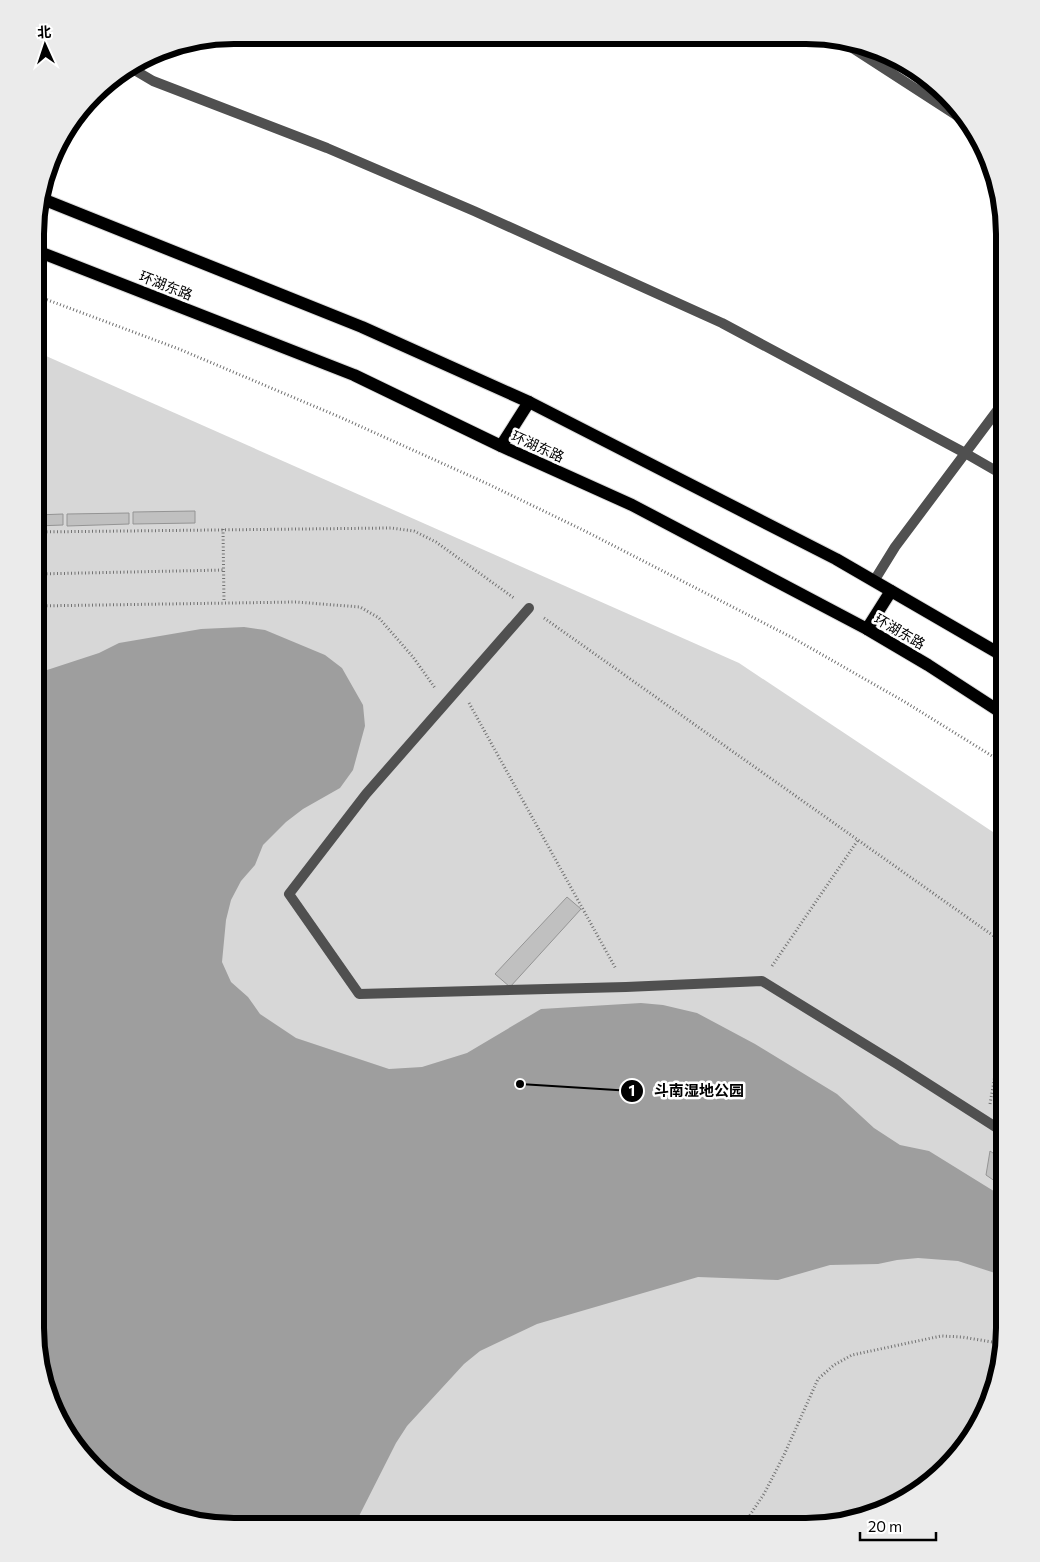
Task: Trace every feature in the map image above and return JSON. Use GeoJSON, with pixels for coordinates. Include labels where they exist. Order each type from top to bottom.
{"type":"FeatureCollection","features":[{"type":"Feature","properties":{"kind":"main road"},"geometry":{"type":"LineString","coordinates":[[46,201],[362,328],[529,402],[836,559],[996,652]]}},
{"type":"Feature","properties":{"kind":"main road","name":"环湖东路"},"geometry":{"type":"LineString","coordinates":[[44,253],[354,375],[501,446],[632,505],[867,629],[928,665],[996,709]]}},
{"type":"Feature","properties":{"kind":"main road"},"geometry":{"type":"LineString","coordinates":[[501,446],[529,402]]}},
{"type":"Feature","properties":{"kind":"main road"},"geometry":{"type":"LineString","coordinates":[[867,629],[891,591]]}},
{"type":"Feature","properties":{"kind":"street"},"geometry":{"type":"LineString","coordinates":[[856,50],[952,112]]}},
{"type":"Feature","properties":{"kind":"street"},"geometry":{"type":"LineString","coordinates":[[136,71],[153,81],[327,148],[474,211],[722,323],[996,471]]}},
{"type":"Feature","properties":{"kind":"street"},"geometry":{"type":"LineString","coordinates":[[874,581],[895,547],[996,412]]}},
{"type":"Feature","properties":{"kind":"street"},"geometry":{"type":"LineString","coordinates":[[529,608],[366,794],[289,894],[359,994],[626,988],[762,981],[996,1127]]}},
{"type":"Feature","properties":{"kind":"path"},"geometry":{"type":"LineString","coordinates":[[44,299],[179,349],[342,418],[488,484],[585,531],[700,592],[793,638],[906,702],[996,758]]}},
{"type":"Feature","properties":{"kind":"path"},"geometry":{"type":"LineString","coordinates":[[44,532],[391,528],[414,531],[436,542],[996,938]]}},
{"type":"Feature","properties":{"kind":"path"},"geometry":{"type":"LineString","coordinates":[[223,529],[224,602]]}},
{"type":"Feature","properties":{"kind":"path"},"geometry":{"type":"LineString","coordinates":[[44,574],[224,570]]}},
{"type":"Feature","properties":{"kind":"path"},"geometry":{"type":"LineString","coordinates":[[44,606],[296,602],[360,607],[379,618],[413,657],[446,702]]}},
{"type":"Feature","properties":{"kind":"path"},"geometry":{"type":"LineString","coordinates":[[460,686],[626,988]]}},
{"type":"Feature","properties":{"kind":"path"},"geometry":{"type":"LineString","coordinates":[[762,981],[858,840]]}},
{"type":"Feature","properties":{"kind":"path"},"geometry":{"type":"LineString","coordinates":[[987,1121],[996,1070]]}},
{"type":"Feature","properties":{"kind":"path"},"geometry":{"type":"LineString","coordinates":[[748,1518],[764,1494],[784,1455],[818,1379],[834,1365],[852,1355],[941,1336],[962,1337],[996,1343]]}},
{"type":"Feature","properties":{"kind":"shaded area"},"geometry":{"type":"Polygon","coordinates":[[[44,355],[739,663],[996,834],[996,1340],[993,1365],[982,1401],[971,1423],[957,1444],[922,1479],[890,1499],[855,1512],[818,1518],[222,1518],[197,1515],[161,1504],[139,1493],[118,1479],[83,1444],[63,1412],[50,1377],[44,1340],[44,355]]]}},
{"type":"Feature","properties":{"kind":"shaded area"},"geometry":{"type":"Polygon","coordinates":[[[244,627],[265,630],[325,655],[342,668],[363,705],[365,726],[353,770],[340,788],[303,809],[286,822],[263,845],[255,865],[241,881],[231,900],[226,920],[222,962],[231,982],[248,997],[260,1014],[296,1038],[389,1069],[422,1067],[467,1053],[541,1009],[641,1003],[663,1005],[697,1013],[755,1044],[837,1094],[874,1128],[900,1145],[929,1151],[996,1192],[996,1273],[958,1261],[918,1258],[878,1264],[830,1265],[778,1280],[698,1277],[537,1324],[480,1351],[464,1364],[407,1426],[396,1443],[358,1518],[209,1517],[161,1504],[139,1493],[118,1479],[83,1444],[69,1423],[58,1401],[45,1353],[44,671],[99,653],[119,643],[201,629],[244,627]]]}},
{"type":"Feature","properties":{"kind":"building"},"geometry":{"type":"Polygon","coordinates":[[[195,511],[195,523],[133,524],[133,512],[195,511]]]}},
{"type":"Feature","properties":{"kind":"building"},"geometry":{"type":"Polygon","coordinates":[[[129,513],[129,524],[67,526],[67,514],[129,513]]]}},
{"type":"Feature","properties":{"kind":"building"},"geometry":{"type":"Polygon","coordinates":[[[63,514],[63,525],[44,526],[44,515],[63,514]]]}},
{"type":"Feature","properties":{"kind":"building"},"geometry":{"type":"Polygon","coordinates":[[[567,897],[581,909],[510,987],[495,974],[567,897]]]}},
{"type":"Feature","properties":{"kind":"building"},"geometry":{"type":"Polygon","coordinates":[[[990,1151],[996,1155],[996,1182],[986,1175],[990,1151]]]}},
{"type":"Feature","properties":{"kind":"place","name":"斗南湿地公园"},"geometry":{"type":"Point","coordinates":[520,1084]}}]}
